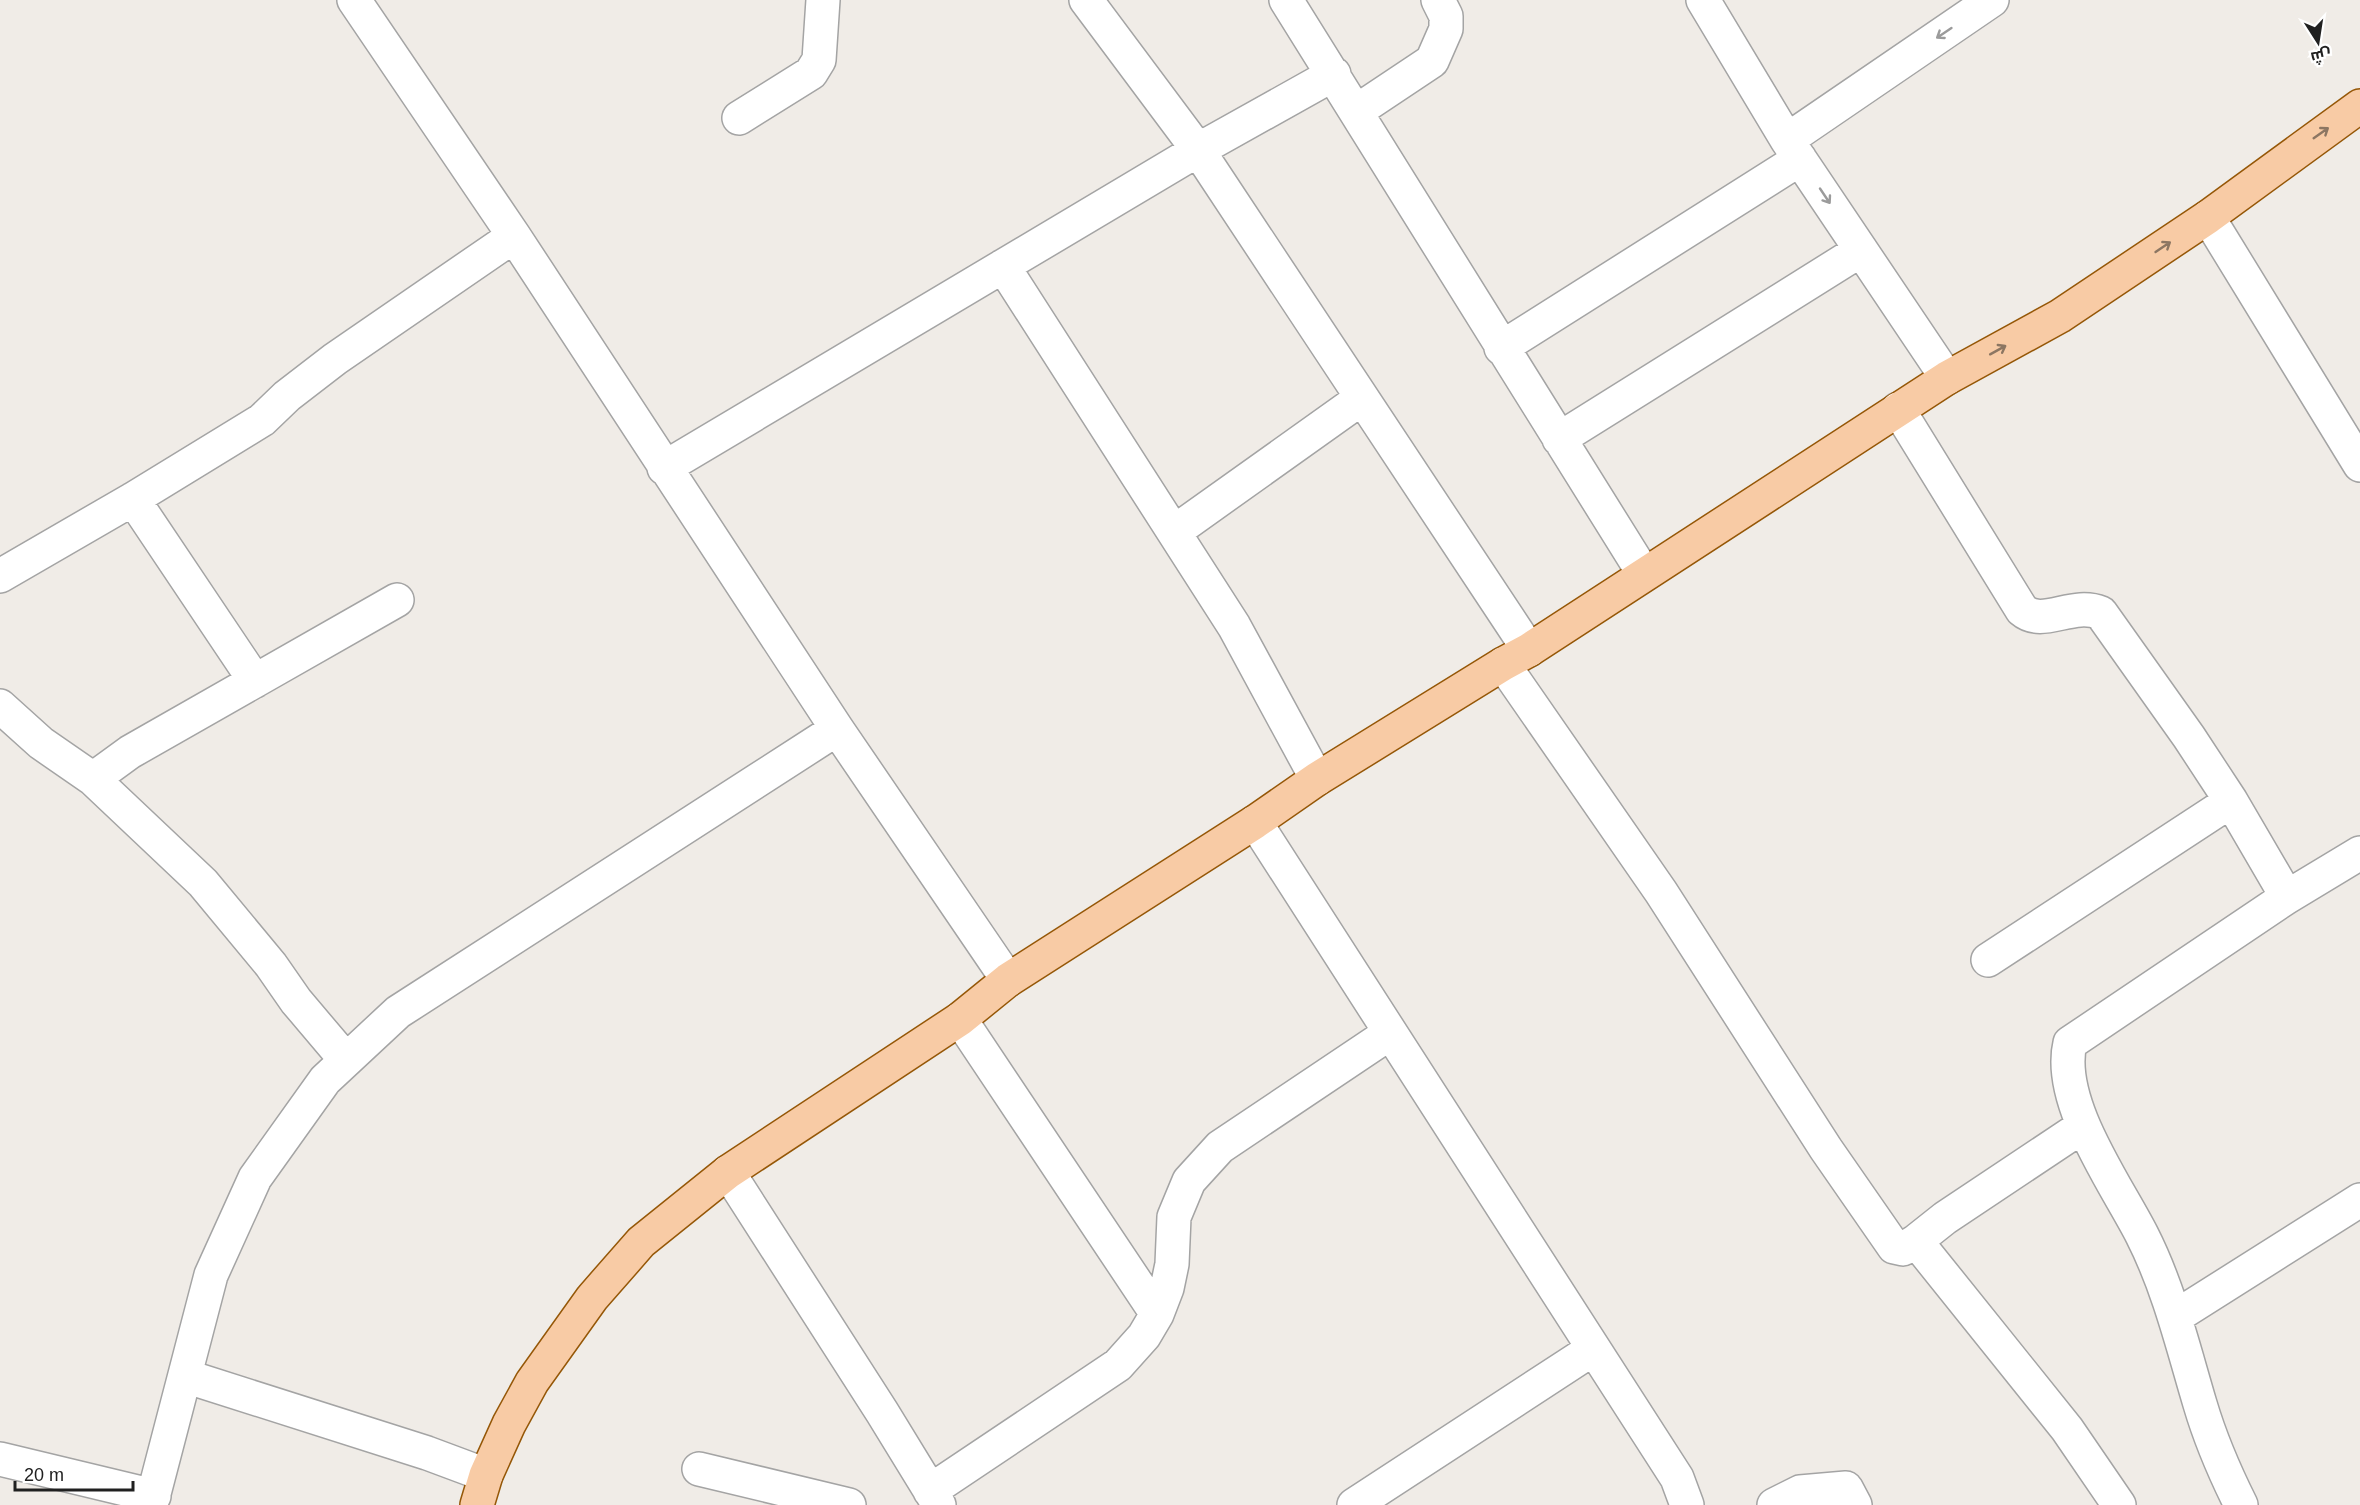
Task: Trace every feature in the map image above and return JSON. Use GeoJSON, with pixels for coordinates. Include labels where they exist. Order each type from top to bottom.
{"type":"FeatureCollection","features":[{"type":"Feature","properties":{"kind":"main road"},"geometry":{"type":"LineString","coordinates":[[482,1490],[509,1424],[532,1382],[591,1298],[641,1242],[728,1172],[960,1019],[1008,980],[1255,822],[1317,779],[1516,657],[1947,378],[2060,316],[2208,217],[2360,106]]}},
{"type":"Feature","properties":{"kind":"street"},"geometry":{"type":"LineString","coordinates":[[354,0],[514,236],[837,729],[1008,980]]}},
{"type":"Feature","properties":{"kind":"street"},"geometry":{"type":"LineString","coordinates":[[739,118],[811,73],[819,60],[823,0]]}},
{"type":"Feature","properties":{"kind":"street"},"geometry":{"type":"LineString","coordinates":[[1086,0],[1198,150],[1362,398],[1516,657],[1661,892],[1826,1149],[1894,1247],[1903,1250],[1945,1218],[2083,1126]]}},
{"type":"Feature","properties":{"kind":"street"},"geometry":{"type":"LineString","coordinates":[[1286,0],[1644,574]]}},
{"type":"Feature","properties":{"kind":"street"},"geometry":{"type":"LineString","coordinates":[[1357,111],[1432,61],[1446,29],[1446,16],[1438,0]]}},
{"type":"Feature","properties":{"kind":"street"},"geometry":{"type":"LineString","coordinates":[[1703,0],[1793,150],[1947,378]]}},
{"type":"Feature","properties":{"kind":"street"},"geometry":{"type":"LineString","coordinates":[[1501,348],[1793,150],[1992,0]]}},
{"type":"Feature","properties":{"kind":"street"},"geometry":{"type":"LineString","coordinates":[[664,468],[1198,150],[1334,74]]}},
{"type":"Feature","properties":{"kind":"street"},"geometry":{"type":"LineString","coordinates":[[2208,217],[2360,465]]}},
{"type":"Feature","properties":{"kind":"street"},"geometry":{"type":"LineString","coordinates":[[0,576],[133,499],[262,420],[287,396],[335,359],[514,236]]}},
{"type":"Feature","properties":{"kind":"street"},"geometry":{"type":"LineString","coordinates":[[1559,439],[1861,249]]}},
{"type":"Feature","properties":{"kind":"street"},"geometry":{"type":"LineString","coordinates":[[1003,266],[1234,626],[1317,779]]}},
{"type":"Feature","properties":{"kind":"street"},"geometry":{"type":"LineString","coordinates":[[1174,532],[1362,398]]}},
{"type":"Feature","properties":{"kind":"street"},"geometry":{"type":"LineString","coordinates":[[1898,409],[2022,610],[2029,616],[2037,617],[2083,608],[2101,613],[2189,737],[2287,897]]}},
{"type":"Feature","properties":{"kind":"street"},"geometry":{"type":"LineString","coordinates":[[133,499],[255,681]]}},
{"type":"Feature","properties":{"kind":"street"},"geometry":{"type":"LineString","coordinates":[[93,779],[130,752],[397,600]]}},
{"type":"Feature","properties":{"kind":"street"},"geometry":{"type":"LineString","coordinates":[[0,706],[41,743],[93,779],[203,883],[272,965],[296,1001],[346,1060]]}},
{"type":"Feature","properties":{"kind":"street"},"geometry":{"type":"LineString","coordinates":[[0,1459],[153,1500],[211,1275],[255,1178],[325,1080],[398,1012],[837,729]]}},
{"type":"Feature","properties":{"kind":"street"},"geometry":{"type":"LineString","coordinates":[[1988,960],[2230,801]]}},
{"type":"Feature","properties":{"kind":"street"},"geometry":{"type":"LineString","coordinates":[[1255,822],[1677,1478],[1687,1505]]}},
{"type":"Feature","properties":{"kind":"street"},"geometry":{"type":"LineString","coordinates":[[2241,1505],[2200,1407],[2175,1317],[2144,1238],[2083,1126],[2068,1071],[2070,1043],[2287,897],[2360,853]]}},
{"type":"Feature","properties":{"kind":"street"},"geometry":{"type":"LineString","coordinates":[[960,1019],[1157,1314]]}},
{"type":"Feature","properties":{"kind":"street"},"geometry":{"type":"LineString","coordinates":[[728,1172],[934,1498],[1118,1365],[1144,1336],[1157,1314],[1167,1288],[1172,1264],[1174,1217],[1189,1181],[1220,1147],[1390,1034]]}},
{"type":"Feature","properties":{"kind":"street"},"geometry":{"type":"LineString","coordinates":[[2175,1317],[2360,1200]]}},
{"type":"Feature","properties":{"kind":"street"},"geometry":{"type":"LineString","coordinates":[[1916,1241],[2067,1428],[2119,1505]]}},
{"type":"Feature","properties":{"kind":"street"},"geometry":{"type":"LineString","coordinates":[[1354,1505],[1593,1349]]}},
{"type":"Feature","properties":{"kind":"street"},"geometry":{"type":"LineString","coordinates":[[185,1376],[427,1453],[482,1490]]}},
{"type":"Feature","properties":{"kind":"street"},"geometry":{"type":"LineString","coordinates":[[699,1468],[849,1505]]}},
{"type":"Feature","properties":{"kind":"street"},"geometry":{"type":"LineString","coordinates":[[1774,1505],[1800,1492],[1846,1488],[1855,1505]]}}]}
